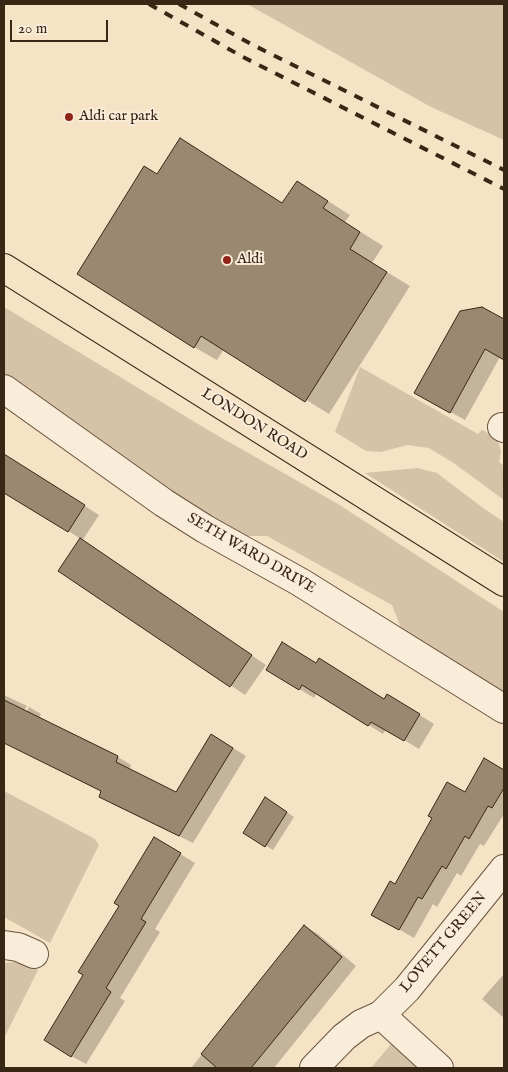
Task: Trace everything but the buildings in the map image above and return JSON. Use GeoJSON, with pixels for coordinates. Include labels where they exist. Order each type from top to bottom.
{"type":"FeatureCollection","features":[{"type":"Feature","properties":{"kind":"highway","name":"LONDON ROAD"},"geometry":{"type":"LineString","coordinates":[[4,268],[504,582]]}},
{"type":"Feature","properties":{"kind":"street","name":"SETH WARD DRIVE"},"geometry":{"type":"LineString","coordinates":[[4,389],[164,503],[205,529],[300,582],[504,708]]}},
{"type":"Feature","properties":{"kind":"street","name":"LOVETT GREEN"},"geometry":{"type":"LineString","coordinates":[[314,1068],[344,1036],[361,1024],[381,1015],[407,989],[504,869]]}},
{"type":"Feature","properties":{"kind":"street"},"geometry":{"type":"LineString","coordinates":[[4,945],[18,946],[34,954]]}},
{"type":"Feature","properties":{"kind":"street"},"geometry":{"type":"LineString","coordinates":[[381,1015],[440,1068]]}},
{"type":"Feature","properties":{"kind":"shaded area"},"geometry":{"type":"Polygon","coordinates":[[[247,4],[504,4],[504,140],[431,107],[247,4]]]}},
{"type":"Feature","properties":{"kind":"shaded area"},"geometry":{"type":"Polygon","coordinates":[[[4,307],[208,430],[338,504],[504,612],[504,697],[401,628],[392,605],[267,536],[242,536],[165,489],[65,416],[4,375],[4,307]]]}},
{"type":"Feature","properties":{"kind":"shaded area"},"geometry":{"type":"Polygon","coordinates":[[[360,367],[478,434],[482,430],[492,435],[498,441],[501,452],[499,462],[504,466],[504,500],[455,464],[429,448],[407,445],[381,452],[366,451],[335,432],[360,367]]]}},
{"type":"Feature","properties":{"kind":"shaded area"},"geometry":{"type":"Polygon","coordinates":[[[417,468],[437,473],[504,522],[504,562],[365,473],[417,468]]]}},
{"type":"Feature","properties":{"kind":"shaded area"},"geometry":{"type":"Polygon","coordinates":[[[4,791],[95,839],[99,845],[50,943],[4,917],[4,791]]]}},
{"type":"Feature","properties":{"kind":"shaded area"},"geometry":{"type":"Polygon","coordinates":[[[22,961],[38,970],[4,1038],[4,963],[22,961]]]}},
{"type":"Feature","properties":{"kind":"shaded area"},"geometry":{"type":"Polygon","coordinates":[[[392,1043],[423,1068],[371,1068],[392,1043]]]}},
{"type":"Feature","properties":{"kind":"railway"},"geometry":{"type":"LineString","coordinates":[[149,4],[243,57],[504,189]]}},
{"type":"Feature","properties":{"kind":"railway"},"geometry":{"type":"LineString","coordinates":[[179,4],[251,44],[504,170]]}},
{"type":"Feature","properties":{"kind":"place","name":"Aldi car park"},"geometry":{"type":"Point","coordinates":[69,117]}},
{"type":"Feature","properties":{"kind":"place","name":"Aldi"},"geometry":{"type":"Point","coordinates":[227,260]}}]}
